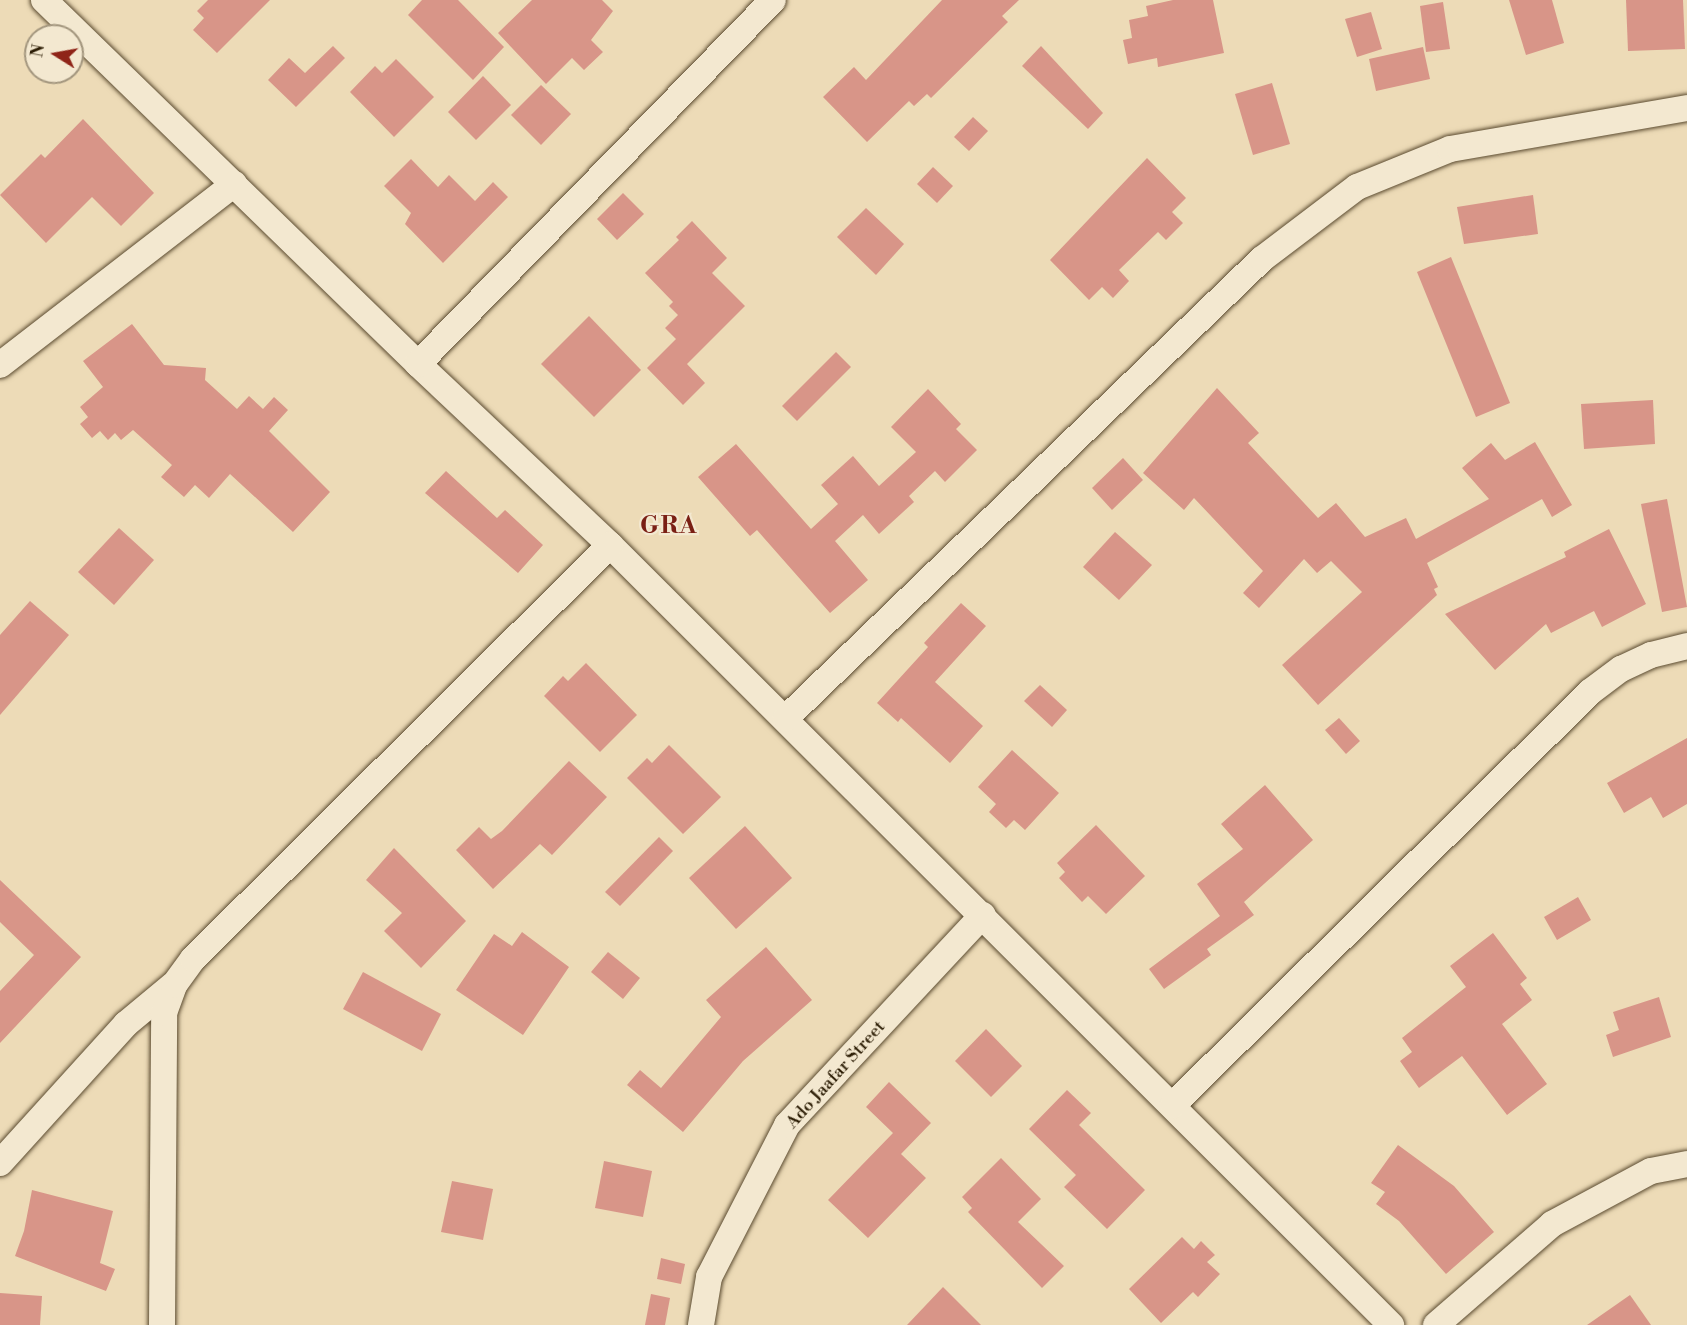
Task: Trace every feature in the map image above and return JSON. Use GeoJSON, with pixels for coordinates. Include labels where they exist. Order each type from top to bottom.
{"type":"FeatureCollection","features":[{"type":"Feature","properties":{"kind":"street"},"geometry":{"type":"LineString","coordinates":[[44,0],[418,364],[610,545],[786,718],[1391,1325]]}},
{"type":"Feature","properties":{"kind":"street"},"geometry":{"type":"LineString","coordinates":[[418,364],[773,0]]}},
{"type":"Feature","properties":{"kind":"street"},"geometry":{"type":"LineString","coordinates":[[786,718],[1262,259],[1357,187],[1450,150],[1687,108]]}},
{"type":"Feature","properties":{"kind":"street"},"geometry":{"type":"LineString","coordinates":[[0,365],[234,184]]}},
{"type":"Feature","properties":{"kind":"street"},"geometry":{"type":"LineString","coordinates":[[0,1163],[126,1024],[174,985],[193,959],[610,545]]}},
{"type":"Feature","properties":{"kind":"street"},"geometry":{"type":"LineString","coordinates":[[1173,1105],[1590,692],[1621,669],[1651,655],[1687,646]]}},
{"type":"Feature","properties":{"kind":"street","name":"Ado Jaafar Street"},"geometry":{"type":"LineString","coordinates":[[701,1325],[709,1276],[788,1125],[983,915]]}},
{"type":"Feature","properties":{"kind":"street"},"geometry":{"type":"LineString","coordinates":[[162,1325],[164,1012],[174,985]]}},
{"type":"Feature","properties":{"kind":"street"},"geometry":{"type":"LineString","coordinates":[[1436,1325],[1552,1224],[1651,1171],[1687,1164]]}},
{"type":"Feature","properties":{"kind":"building"},"geometry":{"type":"Polygon","coordinates":[[[208,0],[270,0],[217,53],[193,30],[204,18],[197,11],[208,0]]]}},
{"type":"Feature","properties":{"kind":"building"},"geometry":{"type":"Polygon","coordinates":[[[422,0],[458,0],[504,47],[473,80],[408,15],[422,0]]]}},
{"type":"Feature","properties":{"kind":"building"},"geometry":{"type":"Polygon","coordinates":[[[532,0],[602,0],[613,11],[591,40],[603,52],[584,70],[572,58],[546,84],[498,33],[532,0]]]}},
{"type":"Feature","properties":{"kind":"building"},"geometry":{"type":"Polygon","coordinates":[[[942,0],[1019,0],[1002,16],[1008,22],[931,98],[927,94],[914,106],[909,101],[867,142],[823,97],[854,67],[866,80],[942,0]]]}},
{"type":"Feature","properties":{"kind":"building"},"geometry":{"type":"Polygon","coordinates":[[[1173,0],[1213,0],[1224,53],[1158,67],[1157,58],[1128,64],[1123,40],[1132,38],[1129,20],[1148,16],[1146,6],[1173,0]]]}},
{"type":"Feature","properties":{"kind":"building"},"geometry":{"type":"Polygon","coordinates":[[[1509,0],[1552,0],[1564,43],[1526,55],[1509,0]]]}},
{"type":"Feature","properties":{"kind":"building"},"geometry":{"type":"Polygon","coordinates":[[[1626,0],[1683,0],[1685,49],[1628,51],[1626,0]]]}},
{"type":"Feature","properties":{"kind":"building"},"geometry":{"type":"Polygon","coordinates":[[[1443,2],[1450,49],[1426,52],[1420,6],[1443,2]]]}},
{"type":"Feature","properties":{"kind":"building"},"geometry":{"type":"Polygon","coordinates":[[[1371,12],[1382,49],[1357,57],[1345,19],[1371,12]]]}},
{"type":"Feature","properties":{"kind":"building"},"geometry":{"type":"Polygon","coordinates":[[[333,46],[345,58],[296,107],[268,80],[289,58],[305,73],[333,46]]]}},
{"type":"Feature","properties":{"kind":"building"},"geometry":{"type":"Polygon","coordinates":[[[1041,46],[1103,113],[1088,129],[1022,66],[1041,46]]]}},
{"type":"Feature","properties":{"kind":"building"},"geometry":{"type":"Polygon","coordinates":[[[1423,47],[1430,79],[1376,91],[1369,59],[1423,47]]]}},
{"type":"Feature","properties":{"kind":"building"},"geometry":{"type":"Polygon","coordinates":[[[396,59],[434,97],[394,137],[350,92],[375,66],[382,73],[396,59]]]}},
{"type":"Feature","properties":{"kind":"building"},"geometry":{"type":"Polygon","coordinates":[[[483,76],[511,105],[476,140],[448,112],[483,76]]]}},
{"type":"Feature","properties":{"kind":"building"},"geometry":{"type":"Polygon","coordinates":[[[1272,83],[1290,144],[1253,155],[1235,94],[1272,83]]]}},
{"type":"Feature","properties":{"kind":"building"},"geometry":{"type":"Polygon","coordinates":[[[541,85],[571,114],[541,145],[511,115],[541,85]]]}},
{"type":"Feature","properties":{"kind":"building"},"geometry":{"type":"Polygon","coordinates":[[[973,117],[988,131],[969,151],[954,137],[973,117]]]}},
{"type":"Feature","properties":{"kind":"building"},"geometry":{"type":"Polygon","coordinates":[[[83,119],[154,193],[121,226],[92,197],[46,243],[0,195],[41,154],[45,158],[83,119]]]}},
{"type":"Feature","properties":{"kind":"building"},"geometry":{"type":"Polygon","coordinates":[[[1147,158],[1186,198],[1172,212],[1183,223],[1166,240],[1158,232],[1119,270],[1129,281],[1113,298],[1102,287],[1089,300],[1050,260],[1147,158]]]}},
{"type":"Feature","properties":{"kind":"building"},"geometry":{"type":"Polygon","coordinates":[[[411,159],[438,187],[449,175],[475,201],[493,182],[508,197],[443,263],[405,224],[411,213],[384,186],[411,159]]]}},
{"type":"Feature","properties":{"kind":"building"},"geometry":{"type":"Polygon","coordinates":[[[933,167],[953,186],[937,203],[917,184],[933,167]]]}},
{"type":"Feature","properties":{"kind":"building"},"geometry":{"type":"Polygon","coordinates":[[[623,193],[644,214],[617,240],[597,219],[623,193]]]}},
{"type":"Feature","properties":{"kind":"building"},"geometry":{"type":"Polygon","coordinates":[[[1533,195],[1538,234],[1464,244],[1457,207],[1533,195]]]}},
{"type":"Feature","properties":{"kind":"building"},"geometry":{"type":"Polygon","coordinates":[[[866,208],[904,244],[876,275],[837,237],[866,208]]]}},
{"type":"Feature","properties":{"kind":"building"},"geometry":{"type":"Polygon","coordinates":[[[692,221],[727,258],[712,273],[745,306],[687,364],[705,383],[683,405],[647,368],[676,339],[665,328],[678,315],[669,306],[673,302],[645,273],[679,240],[676,237],[692,221]]]}},
{"type":"Feature","properties":{"kind":"building"},"geometry":{"type":"Polygon","coordinates":[[[1451,257],[1510,403],[1476,417],[1417,272],[1451,257]]]}},
{"type":"Feature","properties":{"kind":"building"},"geometry":{"type":"Polygon","coordinates":[[[589,316],[641,370],[594,417],[541,364],[589,316]]]}},
{"type":"Feature","properties":{"kind":"building"},"geometry":{"type":"Polygon","coordinates":[[[132,324],[164,365],[206,368],[205,380],[237,409],[249,396],[263,409],[274,397],[288,410],[269,431],[330,492],[293,532],[230,474],[209,498],[195,485],[184,497],[161,477],[172,465],[133,430],[121,440],[115,433],[108,440],[100,431],[92,438],[80,424],[88,417],[80,407],[103,387],[83,361],[132,324]]]}},
{"type":"Feature","properties":{"kind":"building"},"geometry":{"type":"Polygon","coordinates":[[[836,352],[851,367],[797,421],[782,406],[836,352]]]}},
{"type":"Feature","properties":{"kind":"building"},"geometry":{"type":"Polygon","coordinates":[[[1217,388],[1259,433],[1248,443],[1318,518],[1336,503],[1365,537],[1406,518],[1416,539],[1489,499],[1462,468],[1491,443],[1505,460],[1535,442],[1572,505],[1552,517],[1542,499],[1427,563],[1438,587],[1434,589],[1437,595],[1318,705],[1282,665],[1362,592],[1331,561],[1317,573],[1304,559],[1259,608],[1243,593],[1263,571],[1194,498],[1184,510],[1143,473],[1217,388]]]}},
{"type":"Feature","properties":{"kind":"building"},"geometry":{"type":"Polygon","coordinates":[[[928,389],[961,424],[956,429],[977,450],[945,482],[935,471],[909,496],[914,502],[879,534],[863,515],[835,541],[868,580],[830,613],[757,530],[750,536],[698,477],[736,444],[811,529],[838,504],[821,485],[853,456],[879,486],[916,452],[891,427],[928,389]]]}},
{"type":"Feature","properties":{"kind":"building"},"geometry":{"type":"Polygon","coordinates":[[[1653,400],[1655,444],[1584,449],[1581,404],[1653,400]]]}},
{"type":"Feature","properties":{"kind":"building"},"geometry":{"type":"Polygon","coordinates":[[[1123,458],[1143,480],[1112,510],[1092,488],[1123,458]]]}},
{"type":"Feature","properties":{"kind":"building"},"geometry":{"type":"Polygon","coordinates":[[[446,471],[497,518],[505,510],[543,545],[518,573],[425,493],[446,471]]]}},
{"type":"Feature","properties":{"kind":"building"},"geometry":{"type":"Polygon","coordinates":[[[1667,499],[1687,607],[1662,612],[1641,504],[1667,499]]]}},
{"type":"Feature","properties":{"kind":"building"},"geometry":{"type":"Polygon","coordinates":[[[119,528],[154,560],[114,605],[78,572],[119,528]]]}},
{"type":"Feature","properties":{"kind":"building"},"geometry":{"type":"Polygon","coordinates":[[[1609,529],[1646,604],[1602,627],[1594,611],[1551,633],[1546,624],[1495,670],[1445,614],[1566,557],[1564,552],[1609,529]]]}},
{"type":"Feature","properties":{"kind":"building"},"geometry":{"type":"Polygon","coordinates":[[[1115,532],[1152,565],[1119,600],[1083,567],[1115,532]]]}},
{"type":"Feature","properties":{"kind":"building"},"geometry":{"type":"Polygon","coordinates":[[[30,601],[69,635],[0,715],[0,635],[30,601]]]}},
{"type":"Feature","properties":{"kind":"building"},"geometry":{"type":"Polygon","coordinates":[[[961,603],[986,626],[935,682],[983,726],[950,763],[901,718],[898,722],[877,703],[928,647],[924,643],[961,603]]]}},
{"type":"Feature","properties":{"kind":"building"},"geometry":{"type":"Polygon","coordinates":[[[586,663],[637,715],[600,752],[544,696],[563,676],[568,681],[586,663]]]}},
{"type":"Feature","properties":{"kind":"building"},"geometry":{"type":"Polygon","coordinates":[[[1040,685],[1067,710],[1052,727],[1024,701],[1040,685]]]}},
{"type":"Feature","properties":{"kind":"building"},"geometry":{"type":"Polygon","coordinates":[[[1339,718],[1360,741],[1346,754],[1325,730],[1339,718]]]}},
{"type":"Feature","properties":{"kind":"building"},"geometry":{"type":"Polygon","coordinates":[[[1687,738],[1687,804],[1663,818],[1651,797],[1624,813],[1607,783],[1687,738]]]}},
{"type":"Feature","properties":{"kind":"building"},"geometry":{"type":"Polygon","coordinates":[[[669,745],[721,797],[683,834],[627,778],[647,758],[652,763],[669,745]]]}},
{"type":"Feature","properties":{"kind":"building"},"geometry":{"type":"Polygon","coordinates":[[[1012,750],[1059,793],[1025,830],[1014,820],[1006,828],[989,812],[996,804],[978,787],[1012,750]]]}},
{"type":"Feature","properties":{"kind":"building"},"geometry":{"type":"Polygon","coordinates":[[[569,761],[607,797],[552,855],[540,844],[493,889],[456,850],[479,827],[491,839],[502,831],[569,761]]]}},
{"type":"Feature","properties":{"kind":"building"},"geometry":{"type":"Polygon","coordinates":[[[1265,785],[1313,840],[1244,902],[1254,915],[1207,949],[1211,955],[1164,989],[1149,969],[1220,916],[1197,884],[1243,849],[1221,824],[1265,785]]]}},
{"type":"Feature","properties":{"kind":"building"},"geometry":{"type":"Polygon","coordinates":[[[1096,825],[1145,876],[1106,914],[1088,896],[1082,902],[1059,878],[1065,872],[1057,863],[1096,825]]]}},
{"type":"Feature","properties":{"kind":"building"},"geometry":{"type":"Polygon","coordinates":[[[745,826],[792,878],[736,929],[689,878],[745,826]]]}},
{"type":"Feature","properties":{"kind":"building"},"geometry":{"type":"Polygon","coordinates":[[[659,837],[673,851],[620,906],[605,892],[659,837]]]}},
{"type":"Feature","properties":{"kind":"building"},"geometry":{"type":"Polygon","coordinates":[[[394,848],[466,921],[421,968],[384,931],[402,913],[366,880],[394,848]]]}},
{"type":"Feature","properties":{"kind":"building"},"geometry":{"type":"Polygon","coordinates":[[[0,880],[81,957],[0,1043],[0,991],[34,955],[0,922],[0,880]]]}},
{"type":"Feature","properties":{"kind":"building"},"geometry":{"type":"Polygon","coordinates":[[[1578,897],[1591,920],[1557,940],[1544,917],[1578,897]]]}},
{"type":"Feature","properties":{"kind":"building"},"geometry":{"type":"Polygon","coordinates":[[[522,932],[569,967],[523,1035],[456,990],[494,934],[512,946],[522,932]]]}},
{"type":"Feature","properties":{"kind":"building"},"geometry":{"type":"Polygon","coordinates":[[[1493,933],[1527,978],[1520,984],[1532,1000],[1502,1024],[1547,1084],[1507,1115],[1462,1056],[1419,1088],[1400,1061],[1412,1052],[1402,1038],[1466,987],[1450,966],[1493,933]]]}},
{"type":"Feature","properties":{"kind":"building"},"geometry":{"type":"Polygon","coordinates":[[[766,947],[812,1000],[743,1061],[683,1132],[627,1085],[640,1070],[661,1088],[721,1017],[706,1000],[766,947]]]}},
{"type":"Feature","properties":{"kind":"building"},"geometry":{"type":"Polygon","coordinates":[[[608,952],[640,978],[623,999],[591,972],[608,952]]]}},
{"type":"Feature","properties":{"kind":"building"},"geometry":{"type":"Polygon","coordinates":[[[363,972],[441,1014],[422,1051],[343,1009],[363,972]]]}},
{"type":"Feature","properties":{"kind":"building"},"geometry":{"type":"Polygon","coordinates":[[[1659,997],[1671,1037],[1613,1057],[1606,1035],[1619,1030],[1613,1012],[1659,997]]]}},
{"type":"Feature","properties":{"kind":"building"},"geometry":{"type":"Polygon","coordinates":[[[986,1029],[1022,1066],[991,1097],[955,1061],[986,1029]]]}},
{"type":"Feature","properties":{"kind":"building"},"geometry":{"type":"Polygon","coordinates":[[[889,1082],[931,1123],[901,1154],[926,1178],[868,1238],[828,1200],[893,1133],[866,1107],[889,1082]]]}},
{"type":"Feature","properties":{"kind":"building"},"geometry":{"type":"Polygon","coordinates":[[[1067,1090],[1091,1113],[1079,1125],[1145,1190],[1107,1229],[1064,1187],[1076,1175],[1029,1129],[1067,1090]]]}},
{"type":"Feature","properties":{"kind":"building"},"geometry":{"type":"Polygon","coordinates":[[[1398,1145],[1454,1186],[1494,1232],[1446,1274],[1399,1221],[1376,1204],[1385,1192],[1371,1183],[1398,1145]]]}},
{"type":"Feature","properties":{"kind":"building"},"geometry":{"type":"Polygon","coordinates":[[[1001,1158],[1041,1199],[1018,1222],[1064,1266],[1042,1288],[968,1212],[972,1208],[962,1197],[1001,1158]]]}},
{"type":"Feature","properties":{"kind":"building"},"geometry":{"type":"Polygon","coordinates":[[[604,1161],[652,1171],[643,1217],[595,1208],[604,1161]]]}},
{"type":"Feature","properties":{"kind":"building"},"geometry":{"type":"Polygon","coordinates":[[[452,1181],[493,1189],[483,1240],[441,1232],[452,1181]]]}},
{"type":"Feature","properties":{"kind":"building"},"geometry":{"type":"Polygon","coordinates":[[[32,1190],[113,1211],[100,1263],[115,1269],[106,1291],[15,1256],[24,1231],[32,1190]]]}},
{"type":"Feature","properties":{"kind":"building"},"geometry":{"type":"Polygon","coordinates":[[[1182,1237],[1194,1249],[1201,1241],[1215,1255],[1207,1262],[1220,1274],[1198,1297],[1193,1292],[1161,1323],[1129,1289],[1182,1237]]]}},
{"type":"Feature","properties":{"kind":"building"},"geometry":{"type":"Polygon","coordinates":[[[661,1258],[685,1264],[681,1284],[657,1279],[661,1258]]]}},
{"type":"Feature","properties":{"kind":"building"},"geometry":{"type":"Polygon","coordinates":[[[943,1287],[981,1325],[907,1325],[943,1287]]]}},
{"type":"Feature","properties":{"kind":"building"},"geometry":{"type":"Polygon","coordinates":[[[0,1293],[42,1296],[40,1325],[0,1325],[0,1293]]]}},
{"type":"Feature","properties":{"kind":"building"},"geometry":{"type":"Polygon","coordinates":[[[651,1294],[670,1298],[665,1325],[645,1325],[651,1294]]]}},
{"type":"Feature","properties":{"kind":"building"},"geometry":{"type":"Polygon","coordinates":[[[1630,1295],[1651,1325],[1587,1325],[1630,1295]]]}},
{"type":"Feature","properties":{"kind":"district","name":"GRA"},"geometry":{"type":"Point","coordinates":[669,527]}}]}
